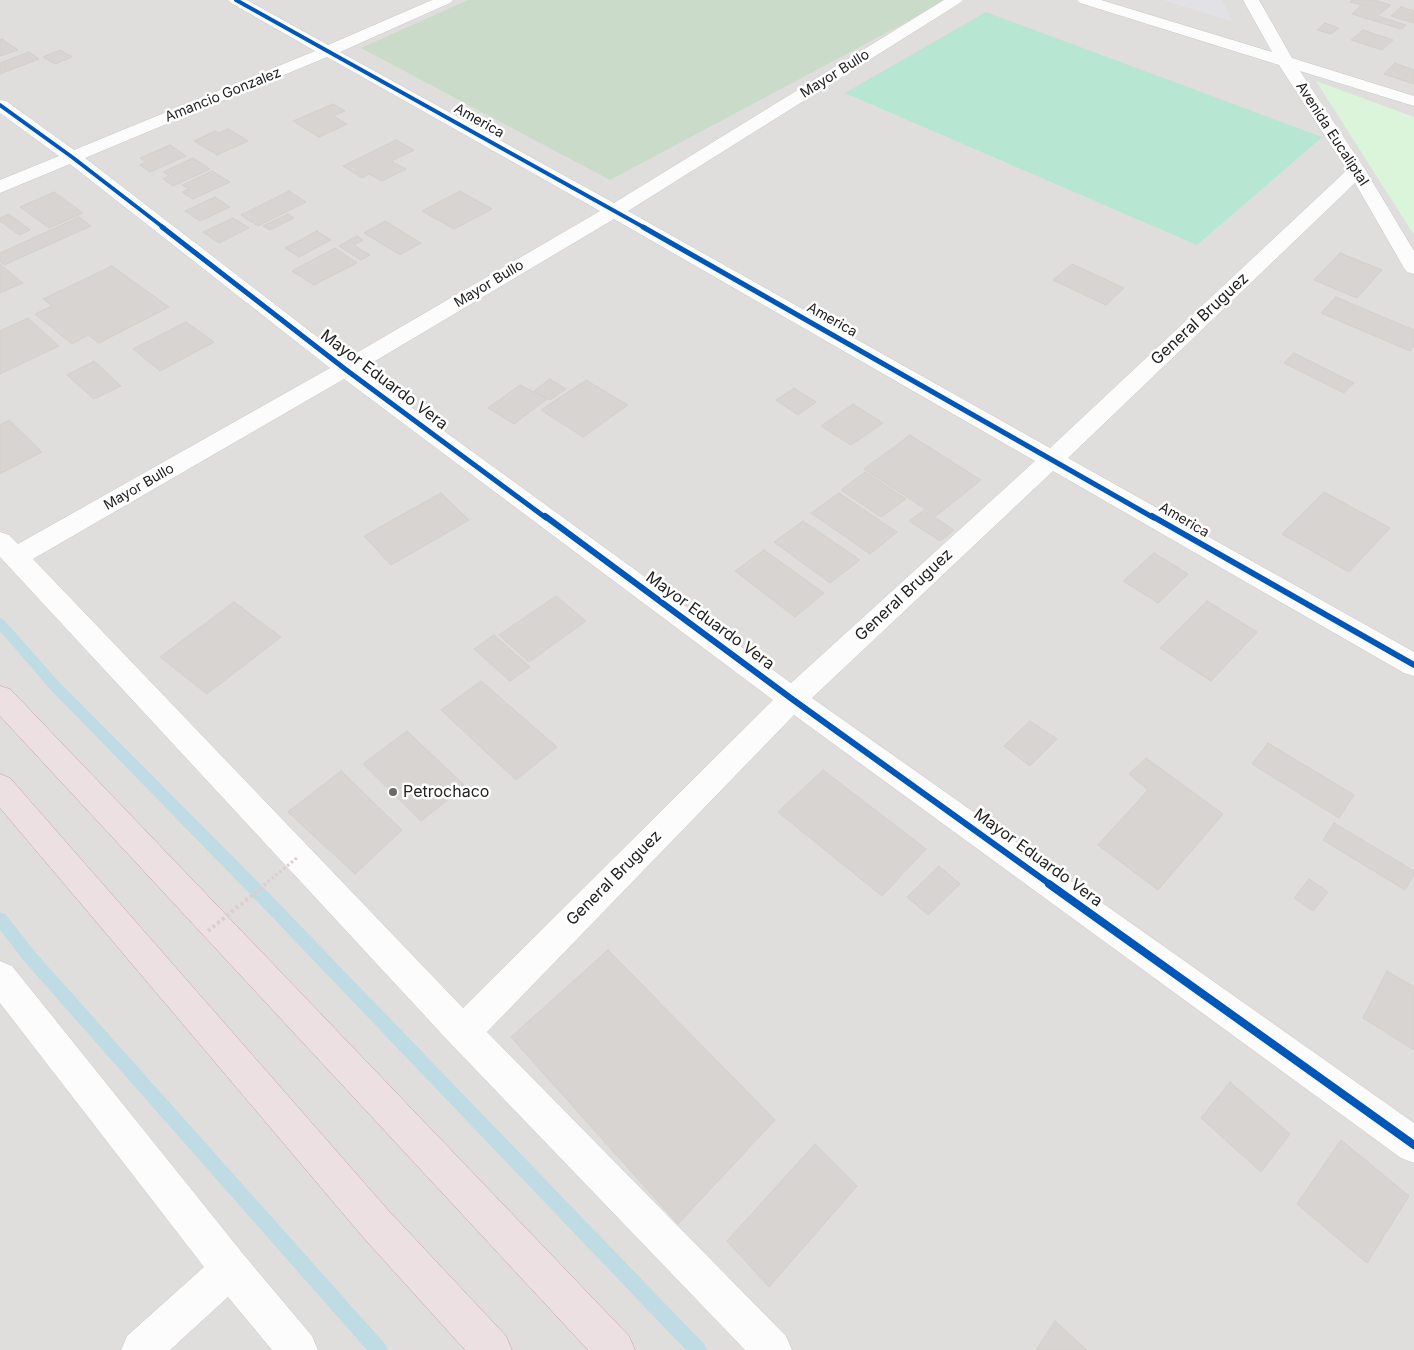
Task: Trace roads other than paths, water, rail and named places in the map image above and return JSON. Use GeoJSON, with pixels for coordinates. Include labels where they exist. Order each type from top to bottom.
{"type":"FeatureCollection","features":[{"type":"Feature","properties":{"kind":"highway"},"geometry":{"type":"LineString","coordinates":[[0,697],[615,1350]]}},
{"type":"Feature","properties":{"kind":"highway"},"geometry":{"type":"LineString","coordinates":[[0,787],[375,1223],[492,1350]]}},
{"type":"Feature","properties":{"kind":"street","name":"America"},"geometry":{"type":"LineString","coordinates":[[236,0],[614,211],[1414,665]]}},
{"type":"Feature","properties":{"kind":"street","name":"Amancio Gonzalez"},"geometry":{"type":"LineString","coordinates":[[0,187],[328,51],[445,0]]}},
{"type":"Feature","properties":{"kind":"street","name":"Mayor Bullo"},"geometry":{"type":"LineString","coordinates":[[8,549],[345,369],[614,211],[955,0]]}},
{"type":"Feature","properties":{"kind":"street"},"geometry":{"type":"LineString","coordinates":[[1085,0],[1414,102]]}},
{"type":"Feature","properties":{"kind":"street","name":"Avenida Eucaliptal"},"geometry":{"type":"LineString","coordinates":[[1251,0],[1285,61],[1357,170],[1414,268]]}},
{"type":"Feature","properties":{"kind":"street","name":"Mayor Eduardo Vera"},"geometry":{"type":"LineString","coordinates":[[0,105],[72,157],[345,369],[792,699],[1414,1145]]}},
{"type":"Feature","properties":{"kind":"street","name":"General Bruguez"},"geometry":{"type":"LineString","coordinates":[[463,1032],[792,699],[1052,459],[1357,170]]}},
{"type":"Feature","properties":{"kind":"street"},"geometry":{"type":"LineString","coordinates":[[8,549],[463,1032],[772,1350]]}},
{"type":"Feature","properties":{"kind":"street"},"geometry":{"type":"LineString","coordinates":[[0,977],[230,1269],[298,1350]]}},
{"type":"Feature","properties":{"kind":"street"},"geometry":{"type":"LineString","coordinates":[[141,1350],[230,1269]]}},
{"type":"Feature","properties":{"kind":"waterway"},"geometry":{"type":"LineString","coordinates":[[0,623],[54,685],[258,892],[698,1350]]}},
{"type":"Feature","properties":{"kind":"waterway"},"geometry":{"type":"LineString","coordinates":[[0,919],[30,957],[379,1350]]}},
{"type":"Feature","properties":{"kind":"place","name":"Petrochaco"},"geometry":{"type":"Point","coordinates":[393,792]}}]}
